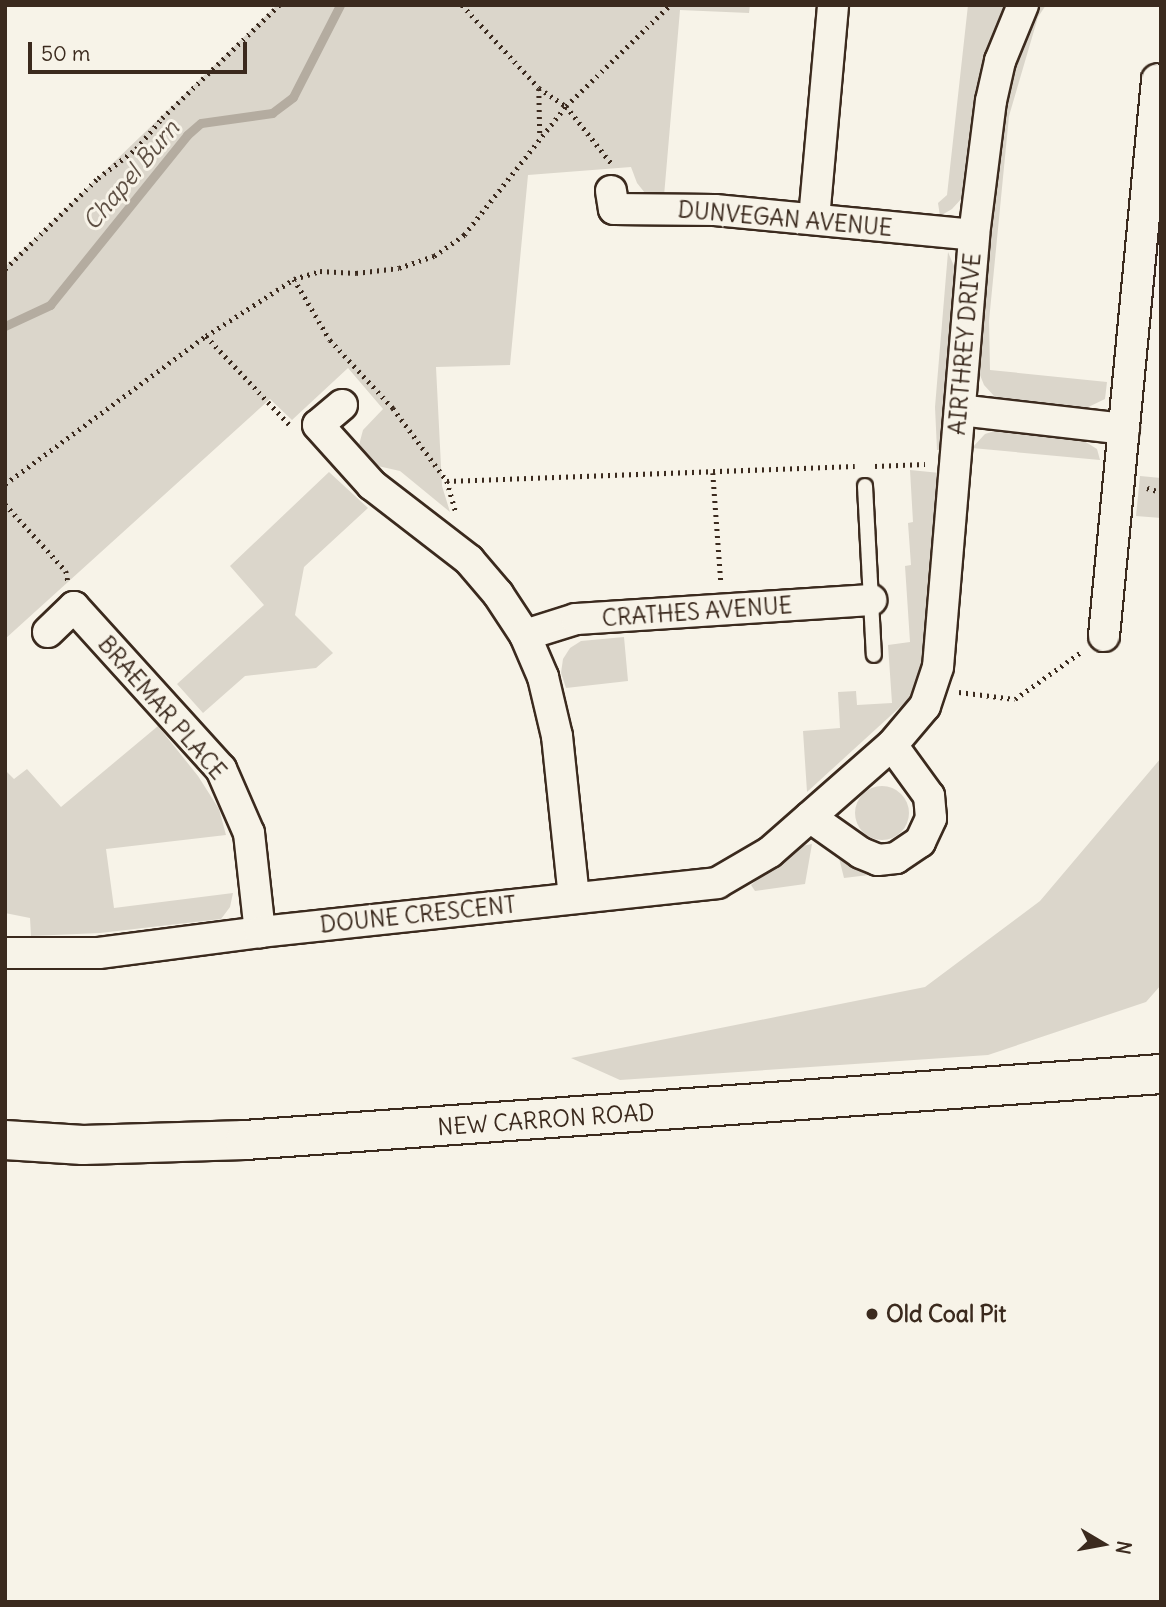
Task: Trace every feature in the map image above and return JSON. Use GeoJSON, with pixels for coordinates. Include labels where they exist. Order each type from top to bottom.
{"type":"FeatureCollection","features":[{"type":"Feature","properties":{"kind":"main road","name":"NEW CARRON ROAD"},"geometry":{"type":"LineString","coordinates":[[1086,1080],[1161,1057]]}},
{"type":"Feature","properties":{"kind":"main road","name":"NEW CARRON ROAD"},"geometry":{"type":"LineString","coordinates":[[5,1140],[83,1145],[245,1140],[1161,1074]]}},
{"type":"Feature","properties":{"kind":"street"},"geometry":{"type":"LineString","coordinates":[[814,219],[834,5]]}},
{"type":"Feature","properties":{"kind":"street","name":"AIRTHREY DRIVE"},"geometry":{"type":"LineString","coordinates":[[933,688],[938,667],[974,235],[990,101],[1000,61],[1023,5]]}},
{"type":"Feature","properties":{"kind":"street"},"geometry":{"type":"LineString","coordinates":[[1104,636],[1157,80]]}},
{"type":"Feature","properties":{"kind":"street","name":"DUNVEGAN AVENUE"},"geometry":{"type":"LineString","coordinates":[[611,191],[614,209],[715,209],[974,235]]}},
{"type":"Feature","properties":{"kind":"street"},"geometry":{"type":"LineString","coordinates":[[342,405],[317,425],[372,485],[469,560],[498,594],[525,635],[543,677],[557,736],[574,898]]}},
{"type":"Feature","properties":{"kind":"street"},"geometry":{"type":"LineString","coordinates":[[960,410],[1124,429]]}},
{"type":"Feature","properties":{"kind":"street","name":"CRATHES AVENUE"},"geometry":{"type":"LineString","coordinates":[[525,635],[576,620],[872,600]]}},
{"type":"Feature","properties":{"kind":"street"},"geometry":{"type":"LineString","coordinates":[[48,632],[74,607]]}},
{"type":"Feature","properties":{"kind":"street","name":"BRAEMAR PLACE"},"geometry":{"type":"LineString","coordinates":[[74,607],[221,769],[248,833],[260,932]]}},
{"type":"Feature","properties":{"kind":"street","name":"DOUNE CRESCENT"},"geometry":{"type":"LineString","coordinates":[[5,953],[99,953],[260,932],[717,883],[770,852],[892,745],[914,722],[933,688]]}},
{"type":"Feature","properties":{"kind":"street"},"geometry":{"type":"LineString","coordinates":[[810,817],[861,853],[878,860],[896,858],[920,842],[931,818],[929,796],[892,745]]}},
{"type":"Feature","properties":{"kind":"lane"},"geometry":{"type":"LineString","coordinates":[[865,486],[874,655]]}},
{"type":"Feature","properties":{"kind":"path"},"geometry":{"type":"LineString","coordinates":[[5,269],[98,178],[136,149],[162,118],[279,5]]}},
{"type":"Feature","properties":{"kind":"path"},"geometry":{"type":"LineString","coordinates":[[462,5],[539,88],[566,106],[614,166],[611,191]]}},
{"type":"Feature","properties":{"kind":"path"},"geometry":{"type":"LineString","coordinates":[[5,484],[206,337],[294,279],[320,271],[356,273],[399,268],[434,256],[464,235],[566,106],[670,5]]}},
{"type":"Feature","properties":{"kind":"path"},"geometry":{"type":"LineString","coordinates":[[539,88],[540,136]]}},
{"type":"Feature","properties":{"kind":"path"},"geometry":{"type":"LineString","coordinates":[[294,279],[330,340],[393,408],[447,481],[469,560]]}},
{"type":"Feature","properties":{"kind":"path"},"geometry":{"type":"LineString","coordinates":[[206,337],[292,427],[317,425]]}},
{"type":"Feature","properties":{"kind":"path"},"geometry":{"type":"LineString","coordinates":[[447,481],[955,464]]}},
{"type":"Feature","properties":{"kind":"path"},"geometry":{"type":"LineString","coordinates":[[713,473],[723,610]]}},
{"type":"Feature","properties":{"kind":"path"},"geometry":{"type":"LineString","coordinates":[[5,504],[66,571],[74,607]]}},
{"type":"Feature","properties":{"kind":"path"},"geometry":{"type":"LineString","coordinates":[[933,688],[1015,699],[1104,636]]}},
{"type":"Feature","properties":{"kind":"shaded area"},"geometry":{"type":"Polygon","coordinates":[[[277,5],[750,5],[749,13],[680,10],[664,196],[645,193],[637,183],[631,167],[528,175],[510,365],[436,367],[442,486],[450,512],[400,471],[369,464],[361,456],[359,445],[363,430],[383,409],[348,368],[292,420],[270,399],[5,639],[5,267],[277,5]]]}},
{"type":"Feature","properties":{"kind":"shaded area"},"geometry":{"type":"Polygon","coordinates":[[[968,5],[1007,5],[993,35],[981,76],[963,197],[952,209],[940,216],[938,203],[947,195],[968,5]]]}},
{"type":"Feature","properties":{"kind":"shaded area"},"geometry":{"type":"Polygon","coordinates":[[[1036,5],[1046,5],[1038,17],[1009,116],[989,321],[990,370],[1107,382],[1105,399],[1078,412],[1009,405],[995,397],[984,385],[978,370],[999,119],[1006,79],[1036,5]]]}},
{"type":"Feature","properties":{"kind":"shaded area"},"geometry":{"type":"Polygon","coordinates":[[[948,252],[959,278],[942,450],[937,450],[935,407],[948,252]]]}},
{"type":"Feature","properties":{"kind":"shaded area"},"geometry":{"type":"Polygon","coordinates":[[[998,430],[1076,436],[1097,449],[1100,460],[972,448],[985,434],[998,430]]]}},
{"type":"Feature","properties":{"kind":"shaded area"},"geometry":{"type":"Polygon","coordinates":[[[910,470],[940,473],[922,687],[807,792],[803,731],[840,728],[838,692],[856,691],[857,705],[892,703],[888,645],[910,642],[905,566],[911,565],[908,523],[913,522],[910,470]]]}},
{"type":"Feature","properties":{"kind":"shaded area"},"geometry":{"type":"Polygon","coordinates":[[[329,472],[368,508],[304,567],[295,615],[333,653],[316,668],[245,676],[203,713],[177,684],[264,605],[230,566],[329,472]]]}},
{"type":"Feature","properties":{"kind":"shaded area"},"geometry":{"type":"Polygon","coordinates":[[[1140,476],[1161,478],[1161,518],[1136,516],[1140,476]]]}},
{"type":"Feature","properties":{"kind":"shaded area"},"geometry":{"type":"Polygon","coordinates":[[[624,637],[628,681],[566,688],[561,673],[563,659],[570,648],[581,641],[624,637]]]}},
{"type":"Feature","properties":{"kind":"shaded area"},"geometry":{"type":"Polygon","coordinates":[[[158,726],[198,776],[219,809],[226,835],[106,849],[114,908],[233,893],[230,907],[221,919],[100,933],[31,936],[30,918],[5,913],[5,770],[14,779],[27,769],[61,807],[158,726]]]}},
{"type":"Feature","properties":{"kind":"shaded area"},"geometry":{"type":"Polygon","coordinates":[[[1161,758],[1161,985],[1146,1002],[988,1055],[620,1080],[571,1058],[925,987],[1040,901],[1161,758]]]}},
{"type":"Feature","properties":{"kind":"shaded area"},"geometry":{"type":"Polygon","coordinates":[[[882,786],[901,794],[909,813],[901,832],[882,840],[863,832],[855,813],[863,794],[882,786]]]}},
{"type":"Feature","properties":{"kind":"shaded area"},"geometry":{"type":"Polygon","coordinates":[[[812,844],[805,884],[755,891],[751,885],[796,847],[812,844]]]}},
{"type":"Feature","properties":{"kind":"shaded area"},"geometry":{"type":"Polygon","coordinates":[[[838,854],[877,874],[844,878],[838,854]]]}},
{"type":"Feature","properties":{"kind":"waterway","name":"Chapel Burn"},"geometry":{"type":"LineString","coordinates":[[5,326],[50,305],[187,135],[201,123],[272,113],[293,97],[340,5]]}},
{"type":"Feature","properties":{"kind":"place","name":"Old Coal Pit"},"geometry":{"type":"Point","coordinates":[872,1314]}}]}
